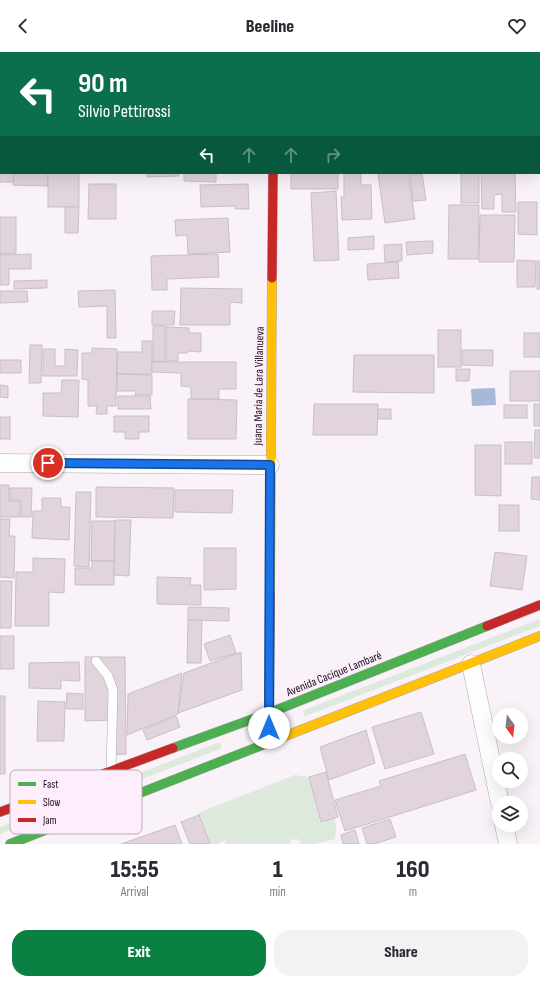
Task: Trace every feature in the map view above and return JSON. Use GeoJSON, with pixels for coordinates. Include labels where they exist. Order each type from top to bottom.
{"type":"FeatureCollection","features":[{"type":"Feature","properties":{"kind":"main road","name":"Juana Maria de Lara Villanueva"},"geometry":{"type":"LineString","coordinates":[[269,743],[273,174]]}},
{"type":"Feature","properties":{"kind":"main road","name":"Avenida Cacique Lambaré"},"geometry":{"type":"LineString","coordinates":[[111,770],[269,713],[540,605]]}},
{"type":"Feature","properties":{"kind":"main road"},"geometry":{"type":"LineString","coordinates":[[142,793],[540,636]]}},
{"type":"Feature","properties":{"kind":"main road","name":"Avenida Cacique Lambaré"},"geometry":{"type":"LineString","coordinates":[[0,812],[10,808]]}},
{"type":"Feature","properties":{"kind":"main road"},"geometry":{"type":"LineString","coordinates":[[10,844],[36,834]]}},
{"type":"Feature","properties":{"kind":"street"},"geometry":{"type":"LineString","coordinates":[[0,463],[270,465]]}},
{"type":"Feature","properties":{"kind":"street"},"geometry":{"type":"LineString","coordinates":[[471,664],[499,796]]}},
{"type":"Feature","properties":{"kind":"street"},"geometry":{"type":"LineString","coordinates":[[505,832],[508,844]]}},
{"type":"Feature","properties":{"kind":"lane"},"geometry":{"type":"LineString","coordinates":[[96,661],[108,676],[113,690],[111,770]]}},
{"type":"Feature","properties":{"kind":"green space"},"geometry":{"type":"Polygon","coordinates":[[[540,619],[540,626],[306,716],[304,715],[304,710],[540,619]]]}},
{"type":"Feature","properties":{"kind":"green space"},"geometry":{"type":"Polygon","coordinates":[[[217,743],[221,744],[220,749],[142,779],[142,772],[217,743]]]}},
{"type":"Feature","properties":{"kind":"green space"},"geometry":{"type":"Polygon","coordinates":[[[295,775],[309,777],[320,822],[335,818],[335,839],[315,844],[301,844],[298,839],[290,840],[290,844],[226,844],[225,840],[218,844],[210,844],[198,813],[295,775]]]}},
{"type":"Feature","properties":{"kind":"green space"},"geometry":{"type":"Polygon","coordinates":[[[10,823],[10,830],[0,834],[0,827],[10,823]]]}},
{"type":"Feature","properties":{"kind":"water"},"geometry":{"type":"Polygon","coordinates":[[[495,388],[496,405],[472,406],[471,389],[495,388]]]}},
{"type":"Feature","properties":{"kind":"building"},"geometry":{"type":"Polygon","coordinates":[[[0,174],[14,174],[14,182],[0,182],[0,174]]]}},
{"type":"Feature","properties":{"kind":"building"},"geometry":{"type":"Polygon","coordinates":[[[14,174],[48,174],[48,186],[13,185],[14,174]]]}},
{"type":"Feature","properties":{"kind":"building"},"geometry":{"type":"Polygon","coordinates":[[[48,174],[79,174],[79,207],[48,207],[48,174]]]}},
{"type":"Feature","properties":{"kind":"building"},"geometry":{"type":"Polygon","coordinates":[[[147,174],[179,174],[179,176],[147,177],[147,174]]]}},
{"type":"Feature","properties":{"kind":"building"},"geometry":{"type":"Polygon","coordinates":[[[184,174],[216,174],[216,182],[184,181],[184,174]]]}},
{"type":"Feature","properties":{"kind":"building"},"geometry":{"type":"Polygon","coordinates":[[[291,174],[338,174],[338,189],[291,189],[291,174]]]}},
{"type":"Feature","properties":{"kind":"building"},"geometry":{"type":"Polygon","coordinates":[[[344,174],[361,174],[361,185],[371,185],[372,219],[342,220],[341,197],[344,197],[344,174]]]}},
{"type":"Feature","properties":{"kind":"building"},"geometry":{"type":"Polygon","coordinates":[[[378,174],[408,174],[415,219],[385,223],[378,174]]]}},
{"type":"Feature","properties":{"kind":"building"},"geometry":{"type":"Polygon","coordinates":[[[422,174],[426,200],[413,201],[410,175],[422,174]]]}},
{"type":"Feature","properties":{"kind":"building"},"geometry":{"type":"Polygon","coordinates":[[[461,174],[479,174],[479,203],[461,203],[461,174]]]}},
{"type":"Feature","properties":{"kind":"building"},"geometry":{"type":"Polygon","coordinates":[[[481,174],[515,174],[516,212],[502,212],[502,194],[494,195],[494,209],[482,209],[481,174]]]}},
{"type":"Feature","properties":{"kind":"building"},"geometry":{"type":"Polygon","coordinates":[[[89,184],[116,184],[116,219],[88,219],[89,184]]]}},
{"type":"Feature","properties":{"kind":"building"},"geometry":{"type":"Polygon","coordinates":[[[248,184],[249,209],[235,209],[235,206],[201,207],[200,185],[248,184]]]}},
{"type":"Feature","properties":{"kind":"building"},"geometry":{"type":"Polygon","coordinates":[[[336,191],[339,260],[314,261],[311,193],[336,191]]]}},
{"type":"Feature","properties":{"kind":"building"},"geometry":{"type":"Polygon","coordinates":[[[518,202],[537,202],[537,235],[518,234],[518,202]]]}},
{"type":"Feature","properties":{"kind":"building"},"geometry":{"type":"Polygon","coordinates":[[[449,205],[479,205],[478,259],[448,259],[449,205]]]}},
{"type":"Feature","properties":{"kind":"building"},"geometry":{"type":"Polygon","coordinates":[[[65,207],[79,207],[78,233],[65,233],[65,207]]]}},
{"type":"Feature","properties":{"kind":"building"},"geometry":{"type":"Polygon","coordinates":[[[480,215],[515,215],[514,262],[479,262],[480,215]]]}},
{"type":"Feature","properties":{"kind":"building"},"geometry":{"type":"Polygon","coordinates":[[[0,217],[16,217],[16,253],[0,254],[0,217]]]}},
{"type":"Feature","properties":{"kind":"building"},"geometry":{"type":"Polygon","coordinates":[[[228,218],[230,252],[188,254],[187,235],[176,236],[175,220],[228,218]]]}},
{"type":"Feature","properties":{"kind":"building"},"geometry":{"type":"Polygon","coordinates":[[[374,236],[374,249],[348,250],[348,238],[374,236]]]}},
{"type":"Feature","properties":{"kind":"building"},"geometry":{"type":"Polygon","coordinates":[[[433,241],[433,253],[407,255],[406,242],[433,241]]]}},
{"type":"Feature","properties":{"kind":"building"},"geometry":{"type":"Polygon","coordinates":[[[402,244],[402,261],[385,262],[384,245],[402,244]]]}},
{"type":"Feature","properties":{"kind":"building"},"geometry":{"type":"Polygon","coordinates":[[[31,254],[31,269],[9,269],[9,285],[0,285],[0,255],[31,254]]]}},
{"type":"Feature","properties":{"kind":"building"},"geometry":{"type":"Polygon","coordinates":[[[218,254],[219,277],[167,279],[167,290],[152,290],[151,256],[218,254]]]}},
{"type":"Feature","properties":{"kind":"building"},"geometry":{"type":"Polygon","coordinates":[[[517,260],[536,261],[535,287],[517,287],[517,260]]]}},
{"type":"Feature","properties":{"kind":"building"},"geometry":{"type":"Polygon","coordinates":[[[537,261],[540,261],[540,289],[537,289],[537,261]]]}},
{"type":"Feature","properties":{"kind":"building"},"geometry":{"type":"Polygon","coordinates":[[[398,262],[399,278],[368,280],[367,264],[398,262]]]}},
{"type":"Feature","properties":{"kind":"building"},"geometry":{"type":"Polygon","coordinates":[[[47,280],[47,288],[14,289],[14,281],[47,280]]]}},
{"type":"Feature","properties":{"kind":"building"},"geometry":{"type":"Polygon","coordinates":[[[181,288],[242,289],[242,303],[230,302],[230,325],[180,325],[181,288]]]}},
{"type":"Feature","properties":{"kind":"building"},"geometry":{"type":"Polygon","coordinates":[[[115,290],[116,338],[107,338],[107,306],[79,307],[78,291],[115,290]]]}},
{"type":"Feature","properties":{"kind":"building"},"geometry":{"type":"Polygon","coordinates":[[[0,291],[27,291],[28,302],[0,303],[0,291]]]}},
{"type":"Feature","properties":{"kind":"building"},"geometry":{"type":"Polygon","coordinates":[[[152,311],[175,311],[174,325],[152,325],[152,311]]]}},
{"type":"Feature","properties":{"kind":"building"},"geometry":{"type":"Polygon","coordinates":[[[153,326],[165,326],[165,362],[153,361],[153,326]]]}},
{"type":"Feature","properties":{"kind":"building"},"geometry":{"type":"Polygon","coordinates":[[[166,327],[189,328],[189,333],[201,333],[201,352],[188,351],[187,353],[178,353],[178,361],[166,361],[166,327]]]}},
{"type":"Feature","properties":{"kind":"building"},"geometry":{"type":"Polygon","coordinates":[[[438,330],[461,330],[461,367],[438,367],[438,330]]]}},
{"type":"Feature","properties":{"kind":"building"},"geometry":{"type":"Polygon","coordinates":[[[524,333],[540,333],[540,357],[524,357],[524,333]]]}},
{"type":"Feature","properties":{"kind":"building"},"geometry":{"type":"Polygon","coordinates":[[[142,341],[152,341],[152,374],[117,374],[117,352],[142,352],[142,341]]]}},
{"type":"Feature","properties":{"kind":"building"},"geometry":{"type":"Polygon","coordinates":[[[30,345],[42,345],[41,383],[29,383],[30,345]]]}},
{"type":"Feature","properties":{"kind":"building"},"geometry":{"type":"Polygon","coordinates":[[[92,348],[117,349],[116,406],[107,406],[107,414],[96,414],[97,406],[88,406],[88,380],[82,379],[82,353],[92,353],[92,348]]]}},
{"type":"Feature","properties":{"kind":"building"},"geometry":{"type":"Polygon","coordinates":[[[43,349],[55,349],[55,366],[65,366],[65,349],[78,350],[77,376],[43,376],[43,349]]]}},
{"type":"Feature","properties":{"kind":"building"},"geometry":{"type":"Polygon","coordinates":[[[462,350],[493,350],[493,366],[462,365],[462,350]]]}},
{"type":"Feature","properties":{"kind":"building"},"geometry":{"type":"Polygon","coordinates":[[[354,355],[434,355],[434,393],[353,392],[354,355]]]}},
{"type":"Feature","properties":{"kind":"building"},"geometry":{"type":"Polygon","coordinates":[[[0,360],[21,360],[21,373],[0,373],[0,360]]]}},
{"type":"Feature","properties":{"kind":"building"},"geometry":{"type":"Polygon","coordinates":[[[152,362],[236,362],[236,389],[219,389],[219,399],[191,399],[191,387],[181,386],[181,373],[152,372],[152,362]]]}},
{"type":"Feature","properties":{"kind":"building"},"geometry":{"type":"Polygon","coordinates":[[[456,369],[470,369],[469,381],[456,381],[456,369]]]}},
{"type":"Feature","properties":{"kind":"building"},"geometry":{"type":"Polygon","coordinates":[[[510,371],[540,371],[540,401],[510,401],[510,371]]]}},
{"type":"Feature","properties":{"kind":"building"},"geometry":{"type":"Polygon","coordinates":[[[117,374],[152,375],[152,395],[135,395],[136,391],[117,391],[117,374]]]}},
{"type":"Feature","properties":{"kind":"building"},"geometry":{"type":"Polygon","coordinates":[[[62,380],[79,380],[78,417],[43,416],[43,393],[61,393],[62,380]]]}},
{"type":"Feature","properties":{"kind":"building"},"geometry":{"type":"Polygon","coordinates":[[[0,385],[8,386],[8,398],[0,397],[0,385]]]}},
{"type":"Feature","properties":{"kind":"building"},"geometry":{"type":"Polygon","coordinates":[[[118,396],[150,396],[151,409],[118,409],[118,396]]]}},
{"type":"Feature","properties":{"kind":"building"},"geometry":{"type":"Polygon","coordinates":[[[188,399],[237,400],[236,439],[188,439],[188,399]]]}},
{"type":"Feature","properties":{"kind":"building"},"geometry":{"type":"Polygon","coordinates":[[[314,404],[378,404],[377,435],[313,435],[314,404]]]}},
{"type":"Feature","properties":{"kind":"building"},"geometry":{"type":"Polygon","coordinates":[[[534,404],[540,404],[540,426],[534,426],[534,404]]]}},
{"type":"Feature","properties":{"kind":"building"},"geometry":{"type":"Polygon","coordinates":[[[504,405],[527,405],[527,418],[504,418],[504,405]]]}},
{"type":"Feature","properties":{"kind":"building"},"geometry":{"type":"Polygon","coordinates":[[[378,409],[391,409],[391,419],[378,419],[378,409]]]}},
{"type":"Feature","properties":{"kind":"building"},"geometry":{"type":"Polygon","coordinates":[[[114,416],[149,416],[149,432],[139,432],[139,439],[125,439],[125,432],[114,432],[114,416]]]}},
{"type":"Feature","properties":{"kind":"building"},"geometry":{"type":"Polygon","coordinates":[[[0,417],[10,417],[10,439],[0,439],[0,417]]]}},
{"type":"Feature","properties":{"kind":"building"},"geometry":{"type":"Polygon","coordinates":[[[535,430],[540,430],[540,458],[534,458],[535,430]]]}},
{"type":"Feature","properties":{"kind":"building"},"geometry":{"type":"Polygon","coordinates":[[[505,442],[532,442],[532,464],[505,464],[505,442]]]}},
{"type":"Feature","properties":{"kind":"building"},"geometry":{"type":"Polygon","coordinates":[[[475,445],[501,445],[501,496],[475,495],[475,445]]]}},
{"type":"Feature","properties":{"kind":"building"},"geometry":{"type":"Polygon","coordinates":[[[532,477],[540,477],[540,500],[531,499],[532,477]]]}},
{"type":"Feature","properties":{"kind":"building"},"geometry":{"type":"Polygon","coordinates":[[[0,485],[9,485],[9,501],[20,501],[20,517],[0,517],[0,485]]]}},
{"type":"Feature","properties":{"kind":"building"},"geometry":{"type":"Polygon","coordinates":[[[96,487],[174,488],[173,518],[96,517],[96,487]]]}},
{"type":"Feature","properties":{"kind":"building"},"geometry":{"type":"Polygon","coordinates":[[[10,488],[32,488],[31,517],[21,517],[21,500],[10,500],[10,488]]]}},
{"type":"Feature","properties":{"kind":"building"},"geometry":{"type":"Polygon","coordinates":[[[175,490],[233,490],[232,513],[175,512],[175,490]]]}},
{"type":"Feature","properties":{"kind":"building"},"geometry":{"type":"Polygon","coordinates":[[[76,492],[91,492],[89,567],[74,566],[76,492]]]}},
{"type":"Feature","properties":{"kind":"building"},"geometry":{"type":"Polygon","coordinates":[[[42,498],[61,498],[61,507],[70,507],[69,540],[32,538],[33,511],[42,511],[42,498]]]}},
{"type":"Feature","properties":{"kind":"building"},"geometry":{"type":"Polygon","coordinates":[[[499,505],[519,505],[519,531],[499,531],[499,505]]]}},
{"type":"Feature","properties":{"kind":"building"},"geometry":{"type":"Polygon","coordinates":[[[0,519],[10,519],[9,536],[15,536],[14,578],[0,577],[0,519]]]}},
{"type":"Feature","properties":{"kind":"building"},"geometry":{"type":"Polygon","coordinates":[[[115,520],[131,520],[129,576],[114,575],[115,520]]]}},
{"type":"Feature","properties":{"kind":"building"},"geometry":{"type":"Polygon","coordinates":[[[92,521],[115,521],[114,561],[91,561],[92,521]]]}},
{"type":"Feature","properties":{"kind":"building"},"geometry":{"type":"Polygon","coordinates":[[[204,548],[236,548],[236,589],[204,590],[204,548]]]}},
{"type":"Feature","properties":{"kind":"building"},"geometry":{"type":"Polygon","coordinates":[[[495,552],[527,556],[522,590],[490,586],[495,552]]]}},
{"type":"Feature","properties":{"kind":"building"},"geometry":{"type":"Polygon","coordinates":[[[33,558],[65,559],[64,593],[49,592],[49,626],[15,626],[16,572],[33,572],[33,558]]]}},
{"type":"Feature","properties":{"kind":"building"},"geometry":{"type":"Polygon","coordinates":[[[92,561],[114,561],[114,585],[75,585],[75,568],[92,568],[92,561]]]}},
{"type":"Feature","properties":{"kind":"building"},"geometry":{"type":"Polygon","coordinates":[[[157,577],[191,578],[190,585],[201,585],[201,605],[157,604],[157,577]]]}},
{"type":"Feature","properties":{"kind":"building"},"geometry":{"type":"Polygon","coordinates":[[[0,581],[12,581],[11,628],[0,628],[0,581]]]}},
{"type":"Feature","properties":{"kind":"building"},"geometry":{"type":"Polygon","coordinates":[[[188,607],[229,608],[229,621],[188,620],[188,607]]]}},
{"type":"Feature","properties":{"kind":"building"},"geometry":{"type":"Polygon","coordinates":[[[188,620],[202,620],[201,663],[187,663],[188,620]]]}},
{"type":"Feature","properties":{"kind":"building"},"geometry":{"type":"Polygon","coordinates":[[[230,635],[236,653],[210,661],[204,644],[230,635]]]}},
{"type":"Feature","properties":{"kind":"building"},"geometry":{"type":"Polygon","coordinates":[[[0,636],[14,636],[14,669],[0,669],[0,636]]]}},
{"type":"Feature","properties":{"kind":"building"},"geometry":{"type":"Polygon","coordinates":[[[241,652],[242,690],[178,713],[184,673],[241,652]]]}},
{"type":"Feature","properties":{"kind":"building"},"geometry":{"type":"Polygon","coordinates":[[[85,657],[125,657],[126,754],[113,755],[113,720],[85,721],[85,657]]]}},
{"type":"Feature","properties":{"kind":"building"},"geometry":{"type":"Polygon","coordinates":[[[79,662],[80,681],[61,680],[61,689],[29,688],[29,663],[79,662]]]}},
{"type":"Feature","properties":{"kind":"building"},"geometry":{"type":"Polygon","coordinates":[[[182,673],[178,714],[127,735],[128,694],[182,673]]]}},
{"type":"Feature","properties":{"kind":"building"},"geometry":{"type":"Polygon","coordinates":[[[67,693],[83,694],[83,709],[66,709],[67,693]]]}},
{"type":"Feature","properties":{"kind":"building"},"geometry":{"type":"Polygon","coordinates":[[[0,696],[5,696],[5,774],[0,774],[0,696]]]}},
{"type":"Feature","properties":{"kind":"building"},"geometry":{"type":"Polygon","coordinates":[[[38,701],[65,702],[64,741],[37,741],[38,701]]]}},
{"type":"Feature","properties":{"kind":"building"},"geometry":{"type":"Polygon","coordinates":[[[421,712],[434,754],[385,769],[372,727],[421,712]]]}},
{"type":"Feature","properties":{"kind":"building"},"geometry":{"type":"Polygon","coordinates":[[[176,716],[180,727],[147,740],[143,730],[176,716]]]}},
{"type":"Feature","properties":{"kind":"building"},"geometry":{"type":"Polygon","coordinates":[[[366,730],[375,763],[329,780],[320,747],[366,730]]]}},
{"type":"Feature","properties":{"kind":"building"},"geometry":{"type":"Polygon","coordinates":[[[465,754],[476,790],[345,831],[335,800],[381,786],[379,781],[465,754]]]}},
{"type":"Feature","properties":{"kind":"building"},"geometry":{"type":"Polygon","coordinates":[[[326,772],[338,817],[321,822],[309,777],[326,772]]]}},
{"type":"Feature","properties":{"kind":"building"},"geometry":{"type":"Polygon","coordinates":[[[199,815],[210,844],[190,844],[181,822],[199,815]]]}},
{"type":"Feature","properties":{"kind":"building"},"geometry":{"type":"Polygon","coordinates":[[[390,819],[396,837],[374,844],[367,844],[362,828],[390,819]]]}},
{"type":"Feature","properties":{"kind":"building"},"geometry":{"type":"Polygon","coordinates":[[[175,825],[182,844],[121,844],[175,825]]]}},
{"type":"Feature","properties":{"kind":"building"},"geometry":{"type":"Polygon","coordinates":[[[355,830],[359,844],[343,844],[341,835],[355,830]]]}},
{"type":"Feature","properties":{"kind":"traffic: fast"},"geometry":{"type":"LineString","coordinates":[[173,748],[269,713],[487,626]]}},
{"type":"Feature","properties":{"kind":"traffic: fast"},"geometry":{"type":"LineString","coordinates":[[142,792],[265,744]]}},
{"type":"Feature","properties":{"kind":"traffic: fast"},"geometry":{"type":"LineString","coordinates":[[10,844],[36,834]]}},
{"type":"Feature","properties":{"kind":"traffic: slow"},"geometry":{"type":"LineString","coordinates":[[270,594],[272,278]]}},
{"type":"Feature","properties":{"kind":"traffic: slow"},"geometry":{"type":"LineString","coordinates":[[265,744],[540,636]]}},
{"type":"Feature","properties":{"kind":"traffic: jam"},"geometry":{"type":"LineString","coordinates":[[272,278],[273,174]]}},
{"type":"Feature","properties":{"kind":"traffic: jam"},"geometry":{"type":"LineString","coordinates":[[269,743],[270,594]]}},
{"type":"Feature","properties":{"kind":"traffic: jam"},"geometry":{"type":"LineString","coordinates":[[487,626],[540,605]]}},
{"type":"Feature","properties":{"kind":"traffic: jam"},"geometry":{"type":"LineString","coordinates":[[114,770],[173,748]]}},
{"type":"Feature","properties":{"kind":"traffic: jam"},"geometry":{"type":"LineString","coordinates":[[0,812],[10,808]]}},
{"type":"Feature","properties":{"kind":"route"},"geometry":{"type":"LineString","coordinates":[[48,463],[270,465],[269,728]]}}]}
